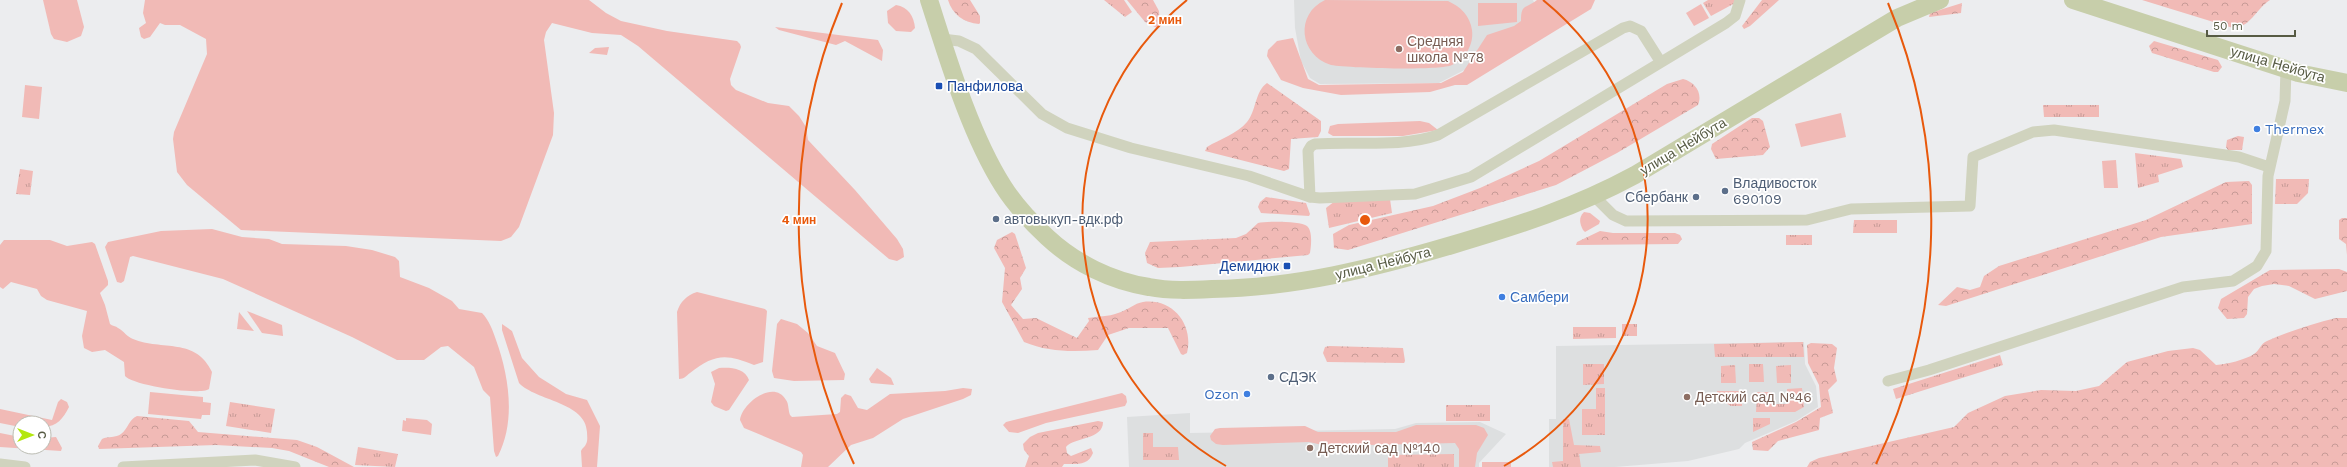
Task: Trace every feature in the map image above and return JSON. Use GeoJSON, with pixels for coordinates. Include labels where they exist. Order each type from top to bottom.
{"type":"FeatureCollection","features":[{"type":"Feature","properties":{"kind":"main road","name":"улица Нейбута"},"geometry":{"type":"LineString","coordinates":[[929,0],[966,106],[992,166],[1020,209],[1048,238],[1082,264],[1125,282],[1151,288],[1193,290],[1239,289],[1323,278],[1388,263],[1545,216],[1595,197],[1897,18],[1940,0]]}},
{"type":"Feature","properties":{"kind":"main road","name":"улица Нейбута"},"geometry":{"type":"LineString","coordinates":[[2073,0],[2286,69],[2347,83]]}},
{"type":"Feature","properties":{"kind":"street"},"geometry":{"type":"LineString","coordinates":[[942,39],[959,42],[976,49],[1042,114],[1067,128],[1132,148],[1248,176],[1310,197],[1415,194],[1471,178],[1660,61],[1730,21],[1738,11],[1740,0]]}},
{"type":"Feature","properties":{"kind":"street"},"geometry":{"type":"LineString","coordinates":[[1310,197],[1308,151],[1311,146],[1315,144],[1405,141],[1426,139],[1438,135],[1623,28],[1630,26],[1641,31],[1660,61]]}},
{"type":"Feature","properties":{"kind":"street"},"geometry":{"type":"LineString","coordinates":[[1888,381],[1908,377],[2183,287],[2225,283],[2242,277],[2257,266],[2266,251],[2269,167],[2285,101],[2286,69]]}},
{"type":"Feature","properties":{"kind":"street"},"geometry":{"type":"LineString","coordinates":[[1595,197],[1613,216],[1626,221],[1807,220],[1851,209],[1970,206],[1973,157],[2033,132],[2054,130],[2239,157],[2269,167]]}},
{"type":"Feature","properties":{"kind":"street"},"geometry":{"type":"LineString","coordinates":[[123,467],[255,460],[295,467]]}},
{"type":"Feature","properties":{"kind":"street"},"geometry":{"type":"LineString","coordinates":[[0,464],[25,467]]}},
{"type":"Feature","properties":{"kind":"shaded area","name":"Средняя школа №78"},"geometry":{"type":"Polygon","coordinates":[[[1294,0],[1533,0],[1542,20],[1476,64],[1439,83],[1320,84],[1310,78],[1301,61],[1295,28],[1294,0]]]}},
{"type":"Feature","properties":{"kind":"shaded area","name":"Детский сад №46"},"geometry":{"type":"Polygon","coordinates":[[[1804,342],[1805,364],[1816,386],[1818,407],[1796,421],[1745,443],[1739,449],[1688,461],[1615,467],[1549,467],[1549,419],[1556,419],[1556,346],[1804,342]]]}},
{"type":"Feature","properties":{"kind":"shaded area","name":"Детский сад №140"},"geometry":{"type":"Polygon","coordinates":[[[1190,413],[1190,433],[1395,429],[1416,423],[1480,422],[1506,434],[1479,463],[1479,467],[1129,467],[1127,417],[1190,413]]]}},
{"type":"Feature","properties":{"kind":"green space"},"geometry":{"type":"Polygon","coordinates":[[[43,0],[77,0],[84,27],[81,36],[67,42],[54,39],[51,34],[43,0]]]}},
{"type":"Feature","properties":{"kind":"green space"},"geometry":{"type":"Polygon","coordinates":[[[145,0],[589,0],[606,13],[621,21],[667,31],[737,41],[741,47],[730,79],[731,85],[736,90],[768,103],[789,106],[799,116],[806,127],[808,140],[855,190],[897,239],[903,249],[904,257],[897,261],[889,259],[638,46],[621,35],[592,33],[552,23],[546,32],[544,40],[554,113],[553,135],[519,227],[511,237],[501,241],[241,230],[187,185],[177,172],[173,139],[174,132],[207,54],[206,39],[180,25],[165,25],[160,23],[150,37],[144,39],[141,37],[139,28],[146,23],[143,13],[145,0]]]}},
{"type":"Feature","properties":{"kind":"green space"},"geometry":{"type":"Polygon","coordinates":[[[948,0],[970,0],[980,16],[980,23],[968,22],[959,17],[952,10],[948,0]]]}},
{"type":"Feature","properties":{"kind":"green space"},"geometry":{"type":"Polygon","coordinates":[[[1104,0],[1124,0],[1132,12],[1125,17],[1104,0]]]}},
{"type":"Feature","properties":{"kind":"green space"},"geometry":{"type":"Polygon","coordinates":[[[1127,0],[1153,0],[1159,11],[1160,27],[1157,28],[1145,22],[1127,0]]]}},
{"type":"Feature","properties":{"kind":"green space","name":"Средняя школа №78"},"geometry":{"type":"Polygon","coordinates":[[[1325,0],[1448,1],[1461,9],[1467,16],[1472,30],[1472,41],[1468,51],[1461,59],[1452,65],[1444,67],[1393,68],[1331,65],[1320,60],[1312,53],[1307,44],[1305,34],[1305,24],[1309,15],[1315,6],[1325,0]]]}},
{"type":"Feature","properties":{"kind":"green space"},"geometry":{"type":"Polygon","coordinates":[[[1537,0],[1595,0],[1591,9],[1467,85],[1455,85],[1430,92],[1341,95],[1303,88],[1281,80],[1267,56],[1268,50],[1277,41],[1293,38],[1308,79],[1319,85],[1441,83],[1463,72],[1487,35],[1514,26],[1521,21],[1523,9],[1537,0]]]}},
{"type":"Feature","properties":{"kind":"green space"},"geometry":{"type":"Polygon","coordinates":[[[1708,0],[1735,0],[1737,2],[1711,16],[1703,3],[1708,0]]]}},
{"type":"Feature","properties":{"kind":"green space"},"geometry":{"type":"Polygon","coordinates":[[[1762,0],[1779,0],[1750,26],[1744,29],[1742,26],[1762,0]]]}},
{"type":"Feature","properties":{"kind":"green space"},"geometry":{"type":"Polygon","coordinates":[[[2142,0],[2270,0],[2249,21],[2239,27],[2233,28],[2142,0]]]}},
{"type":"Feature","properties":{"kind":"green space"},"geometry":{"type":"Polygon","coordinates":[[[1478,3],[1517,3],[1517,22],[1478,26],[1478,3]]]}},
{"type":"Feature","properties":{"kind":"green space"},"geometry":{"type":"Polygon","coordinates":[[[1962,3],[1961,13],[1929,17],[1930,13],[1962,3]]]}},
{"type":"Feature","properties":{"kind":"green space"},"geometry":{"type":"Polygon","coordinates":[[[1701,4],[1709,18],[1694,26],[1686,13],[1701,4]]]}},
{"type":"Feature","properties":{"kind":"green space"},"geometry":{"type":"Polygon","coordinates":[[[896,5],[907,10],[912,16],[915,28],[911,32],[896,31],[888,23],[887,11],[896,5]]]}},
{"type":"Feature","properties":{"kind":"green space"},"geometry":{"type":"Polygon","coordinates":[[[775,27],[878,40],[883,50],[882,61],[845,41],[836,45],[779,30],[775,27]]]}},
{"type":"Feature","properties":{"kind":"green space"},"geometry":{"type":"Polygon","coordinates":[[[2154,41],[2218,60],[2222,67],[2218,72],[2214,72],[2152,53],[2149,46],[2154,41]]]}},
{"type":"Feature","properties":{"kind":"green space"},"geometry":{"type":"Polygon","coordinates":[[[609,47],[607,55],[589,53],[595,48],[609,47]]]}},
{"type":"Feature","properties":{"kind":"green space"},"geometry":{"type":"Polygon","coordinates":[[[1683,79],[1694,85],[1699,92],[1698,105],[1617,153],[1556,185],[1348,250],[1334,248],[1333,234],[1349,225],[1433,206],[1480,188],[1539,161],[1667,84],[1683,79]]]}},
{"type":"Feature","properties":{"kind":"green space"},"geometry":{"type":"Polygon","coordinates":[[[1267,83],[1321,121],[1321,131],[1318,137],[1291,139],[1289,169],[1284,171],[1205,151],[1207,147],[1233,133],[1247,122],[1250,118],[1260,91],[1267,83]]]}},
{"type":"Feature","properties":{"kind":"green space"},"geometry":{"type":"Polygon","coordinates":[[[25,85],[42,87],[39,119],[22,117],[25,85]]]}},
{"type":"Feature","properties":{"kind":"green space"},"geometry":{"type":"Polygon","coordinates":[[[2043,105],[2099,105],[2099,117],[2044,117],[2043,105]]]}},
{"type":"Feature","properties":{"kind":"green space"},"geometry":{"type":"Polygon","coordinates":[[[1841,113],[1846,137],[1801,147],[1795,124],[1841,113]]]}},
{"type":"Feature","properties":{"kind":"green space"},"geometry":{"type":"Polygon","coordinates":[[[1752,118],[1759,118],[1763,121],[1770,147],[1763,155],[1716,159],[1711,149],[1712,144],[1752,118]]]}},
{"type":"Feature","properties":{"kind":"green space"},"geometry":{"type":"Polygon","coordinates":[[[1420,121],[1429,123],[1438,130],[1403,136],[1333,136],[1328,133],[1330,126],[1338,124],[1420,121]]]}},
{"type":"Feature","properties":{"kind":"green space"},"geometry":{"type":"Polygon","coordinates":[[[2238,136],[2244,137],[2242,150],[2228,150],[2226,147],[2227,140],[2238,136]]]}},
{"type":"Feature","properties":{"kind":"green space"},"geometry":{"type":"Polygon","coordinates":[[[2135,153],[2181,159],[2183,167],[2158,175],[2159,182],[2138,188],[2135,153]]]}},
{"type":"Feature","properties":{"kind":"green space"},"geometry":{"type":"Polygon","coordinates":[[[2116,160],[2118,188],[2104,188],[2102,161],[2116,160]]]}},
{"type":"Feature","properties":{"kind":"green space"},"geometry":{"type":"Polygon","coordinates":[[[20,169],[33,171],[30,195],[16,194],[20,169]]]}},
{"type":"Feature","properties":{"kind":"green space"},"geometry":{"type":"Polygon","coordinates":[[[2276,179],[2309,179],[2308,193],[2297,204],[2275,204],[2276,179]]]}},
{"type":"Feature","properties":{"kind":"green space"},"geometry":{"type":"Polygon","coordinates":[[[2249,181],[2252,185],[2252,224],[2161,237],[1946,306],[1938,305],[1957,287],[1970,290],[1980,287],[1984,276],[1999,266],[2146,220],[2226,182],[2249,181]]]}},
{"type":"Feature","properties":{"kind":"green space"},"geometry":{"type":"Polygon","coordinates":[[[1266,197],[1306,203],[1310,214],[1309,216],[1261,213],[1258,207],[1260,202],[1266,197]]]}},
{"type":"Feature","properties":{"kind":"green space"},"geometry":{"type":"Polygon","coordinates":[[[1390,199],[1392,213],[1329,228],[1326,208],[1335,201],[1390,199]]]}},
{"type":"Feature","properties":{"kind":"green space"},"geometry":{"type":"Polygon","coordinates":[[[1584,212],[1590,213],[1600,221],[1599,224],[1585,232],[1580,223],[1581,216],[1584,212]]]}},
{"type":"Feature","properties":{"kind":"green space"},"geometry":{"type":"Polygon","coordinates":[[[2342,218],[2347,218],[2347,255],[2346,244],[2339,239],[2339,220],[2342,218]]]}},
{"type":"Feature","properties":{"kind":"green space"},"geometry":{"type":"Polygon","coordinates":[[[1854,220],[1897,220],[1897,233],[1853,233],[1854,220]]]}},
{"type":"Feature","properties":{"kind":"green space"},"geometry":{"type":"Polygon","coordinates":[[[1291,222],[1304,224],[1309,228],[1311,235],[1310,253],[1308,255],[1180,267],[1158,268],[1147,263],[1145,253],[1150,242],[1236,238],[1246,234],[1258,223],[1291,222]]]}},
{"type":"Feature","properties":{"kind":"green space"},"geometry":{"type":"Polygon","coordinates":[[[212,229],[242,237],[269,239],[282,244],[346,246],[372,250],[395,257],[399,261],[400,277],[429,288],[452,301],[459,309],[482,313],[489,322],[501,354],[509,398],[507,428],[504,442],[498,456],[496,457],[494,451],[490,397],[483,390],[474,367],[448,346],[441,347],[424,360],[397,360],[352,337],[223,279],[133,256],[130,257],[124,281],[121,283],[117,282],[105,247],[108,242],[161,231],[212,229]]]}},
{"type":"Feature","properties":{"kind":"green space"},"geometry":{"type":"Polygon","coordinates":[[[1600,231],[1613,233],[1675,233],[1680,235],[1682,239],[1678,244],[1576,245],[1577,242],[1600,231]]]}},
{"type":"Feature","properties":{"kind":"green space"},"geometry":{"type":"Polygon","coordinates":[[[1012,232],[1015,234],[1026,268],[1020,278],[1022,289],[1011,305],[1023,319],[1036,318],[1077,338],[1089,321],[1088,318],[1107,316],[1121,312],[1143,302],[1164,304],[1179,316],[1184,324],[1187,333],[1187,353],[1183,355],[1181,354],[1168,328],[1129,328],[1108,335],[1098,350],[1060,350],[1042,348],[1024,342],[1002,302],[1005,268],[994,248],[997,240],[1012,232]]]}},
{"type":"Feature","properties":{"kind":"green space"},"geometry":{"type":"Polygon","coordinates":[[[1786,235],[1812,235],[1812,245],[1786,245],[1786,235]]]}},
{"type":"Feature","properties":{"kind":"green space"},"geometry":{"type":"Polygon","coordinates":[[[4,240],[50,240],[67,246],[92,242],[95,244],[108,281],[108,285],[100,293],[110,324],[120,329],[133,339],[188,349],[197,354],[205,361],[212,372],[209,389],[203,391],[180,390],[152,386],[130,379],[125,376],[124,362],[105,350],[92,352],[84,348],[82,336],[87,311],[47,300],[41,296],[37,289],[11,282],[3,289],[0,287],[0,245],[4,240]]]}},
{"type":"Feature","properties":{"kind":"green space"},"geometry":{"type":"Polygon","coordinates":[[[2339,269],[2347,272],[2347,291],[2315,299],[2289,286],[2274,284],[2254,289],[2248,297],[2247,314],[2244,318],[2227,319],[2218,308],[2221,299],[2270,270],[2339,269]]]}},
{"type":"Feature","properties":{"kind":"green space"},"geometry":{"type":"Polygon","coordinates":[[[697,292],[765,309],[767,311],[763,362],[754,365],[728,357],[720,357],[706,362],[685,377],[679,379],[677,312],[684,299],[697,292]]]}},
{"type":"Feature","properties":{"kind":"green space"},"geometry":{"type":"Polygon","coordinates":[[[247,311],[282,325],[283,336],[262,333],[247,311]]]}},
{"type":"Feature","properties":{"kind":"green space"},"geometry":{"type":"Polygon","coordinates":[[[239,312],[254,331],[237,329],[239,312]]]}},
{"type":"Feature","properties":{"kind":"green space"},"geometry":{"type":"Polygon","coordinates":[[[2336,318],[2347,318],[2347,467],[1807,467],[1810,462],[1819,458],[1954,427],[1968,413],[2005,396],[2041,390],[2076,391],[2099,386],[2127,362],[2168,351],[2193,348],[2200,350],[2216,365],[2230,363],[2254,354],[2267,341],[2301,328],[2336,318]]]}},
{"type":"Feature","properties":{"kind":"green space"},"geometry":{"type":"Polygon","coordinates":[[[781,319],[797,324],[808,333],[817,346],[835,353],[845,374],[844,380],[794,381],[774,378],[772,371],[777,324],[781,319]]]}},
{"type":"Feature","properties":{"kind":"green space"},"geometry":{"type":"Polygon","coordinates":[[[502,324],[512,331],[522,358],[539,377],[566,394],[587,400],[600,426],[597,467],[582,467],[581,451],[587,443],[587,432],[584,422],[578,414],[570,408],[527,389],[519,383],[502,330],[502,324]]]}},
{"type":"Feature","properties":{"kind":"green space"},"geometry":{"type":"Polygon","coordinates":[[[1622,324],[1637,324],[1637,336],[1622,336],[1622,324]]]}},
{"type":"Feature","properties":{"kind":"green space"},"geometry":{"type":"Polygon","coordinates":[[[1573,327],[1616,327],[1616,338],[1573,339],[1573,327]]]}},
{"type":"Feature","properties":{"kind":"green space"},"geometry":{"type":"Polygon","coordinates":[[[1803,342],[1804,357],[1715,357],[1714,344],[1803,342]]]}},
{"type":"Feature","properties":{"kind":"green space"},"geometry":{"type":"Polygon","coordinates":[[[1811,343],[1832,344],[1837,348],[1834,368],[1837,381],[1828,390],[1833,413],[1820,418],[1819,430],[1778,441],[1768,451],[1753,450],[1752,442],[1796,422],[1821,407],[1819,385],[1808,363],[1807,345],[1811,343]]]}},
{"type":"Feature","properties":{"kind":"green space"},"geometry":{"type":"Polygon","coordinates":[[[1325,347],[1403,348],[1405,361],[1404,363],[1327,362],[1323,353],[1325,347]]]}},
{"type":"Feature","properties":{"kind":"green space"},"geometry":{"type":"Polygon","coordinates":[[[2000,355],[2003,365],[1896,399],[1893,389],[2000,355]]]}},
{"type":"Feature","properties":{"kind":"green space"},"geometry":{"type":"Polygon","coordinates":[[[1583,364],[1604,364],[1604,384],[1583,385],[1583,364]]]}},
{"type":"Feature","properties":{"kind":"green space"},"geometry":{"type":"Polygon","coordinates":[[[1749,364],[1763,364],[1764,382],[1749,382],[1749,364]]]}},
{"type":"Feature","properties":{"kind":"green space"},"geometry":{"type":"Polygon","coordinates":[[[1735,365],[1736,383],[1721,383],[1721,366],[1735,365]]]}},
{"type":"Feature","properties":{"kind":"green space"},"geometry":{"type":"Polygon","coordinates":[[[1791,365],[1791,383],[1777,383],[1776,366],[1791,365]]]}},
{"type":"Feature","properties":{"kind":"green space"},"geometry":{"type":"Polygon","coordinates":[[[719,368],[737,369],[744,373],[749,380],[729,410],[726,411],[714,406],[711,402],[715,384],[711,372],[719,368]]]}},
{"type":"Feature","properties":{"kind":"green space"},"geometry":{"type":"Polygon","coordinates":[[[877,368],[891,378],[894,385],[871,383],[869,379],[877,368]]]}},
{"type":"Feature","properties":{"kind":"green space"},"geometry":{"type":"Polygon","coordinates":[[[963,388],[972,389],[971,395],[903,419],[873,438],[851,445],[828,467],[801,467],[803,455],[801,452],[744,428],[740,420],[742,413],[752,401],[767,393],[774,392],[781,394],[787,402],[790,415],[792,417],[837,414],[840,412],[841,398],[845,394],[851,396],[858,408],[867,410],[890,394],[945,391],[963,388]]]}},
{"type":"Feature","properties":{"kind":"green space"},"geometry":{"type":"Polygon","coordinates":[[[1596,388],[1605,388],[1605,435],[1582,435],[1582,409],[1596,409],[1596,388]]]}},
{"type":"Feature","properties":{"kind":"green space"},"geometry":{"type":"Polygon","coordinates":[[[1802,388],[1804,407],[1795,412],[1756,412],[1757,392],[1772,392],[1772,404],[1787,404],[1787,389],[1802,388]]]}},
{"type":"Feature","properties":{"kind":"green space"},"geometry":{"type":"Polygon","coordinates":[[[1717,391],[1742,391],[1742,406],[1731,406],[1717,398],[1717,391]]]}},
{"type":"Feature","properties":{"kind":"green space"},"geometry":{"type":"Polygon","coordinates":[[[150,392],[203,397],[203,402],[211,403],[210,415],[202,415],[201,419],[148,414],[150,392]]]}},
{"type":"Feature","properties":{"kind":"green space"},"geometry":{"type":"Polygon","coordinates":[[[1122,393],[1126,396],[1127,402],[1125,406],[1046,423],[1018,433],[1009,432],[1003,425],[1006,422],[1122,393]]]}},
{"type":"Feature","properties":{"kind":"green space"},"geometry":{"type":"Polygon","coordinates":[[[61,399],[67,402],[69,407],[62,418],[52,425],[52,420],[58,402],[61,399]]]}},
{"type":"Feature","properties":{"kind":"green space"},"geometry":{"type":"Polygon","coordinates":[[[230,402],[275,409],[271,433],[226,426],[230,402]]]}},
{"type":"Feature","properties":{"kind":"green space"},"geometry":{"type":"Polygon","coordinates":[[[1446,405],[1490,405],[1490,421],[1446,421],[1446,405]]]}},
{"type":"Feature","properties":{"kind":"green space"},"geometry":{"type":"Polygon","coordinates":[[[0,409],[28,415],[12,415],[12,425],[0,423],[0,409]]]}},
{"type":"Feature","properties":{"kind":"green space"},"geometry":{"type":"Polygon","coordinates":[[[137,416],[189,421],[198,432],[297,440],[317,447],[354,467],[329,467],[289,451],[272,448],[216,445],[99,449],[98,446],[102,439],[121,434],[132,419],[137,416]]]}},
{"type":"Feature","properties":{"kind":"green space"},"geometry":{"type":"Polygon","coordinates":[[[406,418],[427,420],[432,424],[431,435],[402,431],[403,420],[406,421],[406,418]]]}},
{"type":"Feature","properties":{"kind":"green space"},"geometry":{"type":"Polygon","coordinates":[[[1753,418],[1770,418],[1770,424],[1753,432],[1753,418]]]}},
{"type":"Feature","properties":{"kind":"green space"},"geometry":{"type":"Polygon","coordinates":[[[1563,419],[1569,419],[1574,445],[1600,446],[1601,452],[1579,454],[1581,467],[1553,467],[1552,462],[1563,461],[1563,419]]]}},
{"type":"Feature","properties":{"kind":"green space"},"geometry":{"type":"Polygon","coordinates":[[[1098,421],[1103,422],[1102,428],[1098,432],[1075,441],[1066,447],[1067,453],[1071,456],[1091,448],[1093,453],[1085,462],[1064,464],[1062,467],[1025,467],[1029,456],[1024,450],[1023,444],[1030,437],[1038,433],[1098,421]]]}},
{"type":"Feature","properties":{"kind":"green space"},"geometry":{"type":"Polygon","coordinates":[[[1416,425],[1476,425],[1484,428],[1488,435],[1477,453],[1475,467],[1459,467],[1459,449],[1455,443],[1327,446],[1309,442],[1223,445],[1216,444],[1211,440],[1210,436],[1215,429],[1220,428],[1305,426],[1318,432],[1396,432],[1416,425]]]}},
{"type":"Feature","properties":{"kind":"green space"},"geometry":{"type":"Polygon","coordinates":[[[0,433],[12,435],[12,448],[0,447],[0,433]]]}},
{"type":"Feature","properties":{"kind":"green space"},"geometry":{"type":"Polygon","coordinates":[[[1143,433],[1153,433],[1153,447],[1178,447],[1179,460],[1143,460],[1143,433]]]}},
{"type":"Feature","properties":{"kind":"green space"},"geometry":{"type":"Polygon","coordinates":[[[52,437],[56,437],[62,448],[61,451],[52,450],[52,437]]]}},
{"type":"Feature","properties":{"kind":"green space"},"geometry":{"type":"Polygon","coordinates":[[[358,447],[398,454],[395,467],[355,465],[358,447]]]}},
{"type":"Feature","properties":{"kind":"green space"},"geometry":{"type":"Polygon","coordinates":[[[1454,454],[1454,467],[1388,467],[1388,455],[1454,454]]]}},
{"type":"Feature","properties":{"kind":"green space"},"geometry":{"type":"Polygon","coordinates":[[[1482,462],[1511,462],[1511,467],[1482,467],[1482,462]]]}},
{"type":"Feature","properties":{"kind":"place","name":"Средняя школа №78"},"geometry":{"type":"Point","coordinates":[1399,49]}},
{"type":"Feature","properties":{"kind":"place","name":"Панфилова"},"geometry":{"type":"Point","coordinates":[939,86]}},
{"type":"Feature","properties":{"kind":"place","name":"Thermex"},"geometry":{"type":"Point","coordinates":[2257,129]}},
{"type":"Feature","properties":{"kind":"place","name":"Владивосток 690109"},"geometry":{"type":"Point","coordinates":[1725,191]}},
{"type":"Feature","properties":{"kind":"place","name":"Сбербанк"},"geometry":{"type":"Point","coordinates":[1696,197]}},
{"type":"Feature","properties":{"kind":"place","name":"автовыкуп-вдк.рф"},"geometry":{"type":"Point","coordinates":[996,219]}},
{"type":"Feature","properties":{"kind":"place","name":"Демидюк"},"geometry":{"type":"Point","coordinates":[1287,266]}},
{"type":"Feature","properties":{"kind":"place","name":"Самбери"},"geometry":{"type":"Point","coordinates":[1502,297]}},
{"type":"Feature","properties":{"kind":"place","name":"СДЭК"},"geometry":{"type":"Point","coordinates":[1271,377]}},
{"type":"Feature","properties":{"kind":"place","name":"Ozon"},"geometry":{"type":"Point","coordinates":[1247,394]}},
{"type":"Feature","properties":{"kind":"place","name":"Детский сад №46"},"geometry":{"type":"Point","coordinates":[1687,397]}},
{"type":"Feature","properties":{"kind":"place","name":"Детский сад №140"},"geometry":{"type":"Point","coordinates":[1310,448]}}]}
